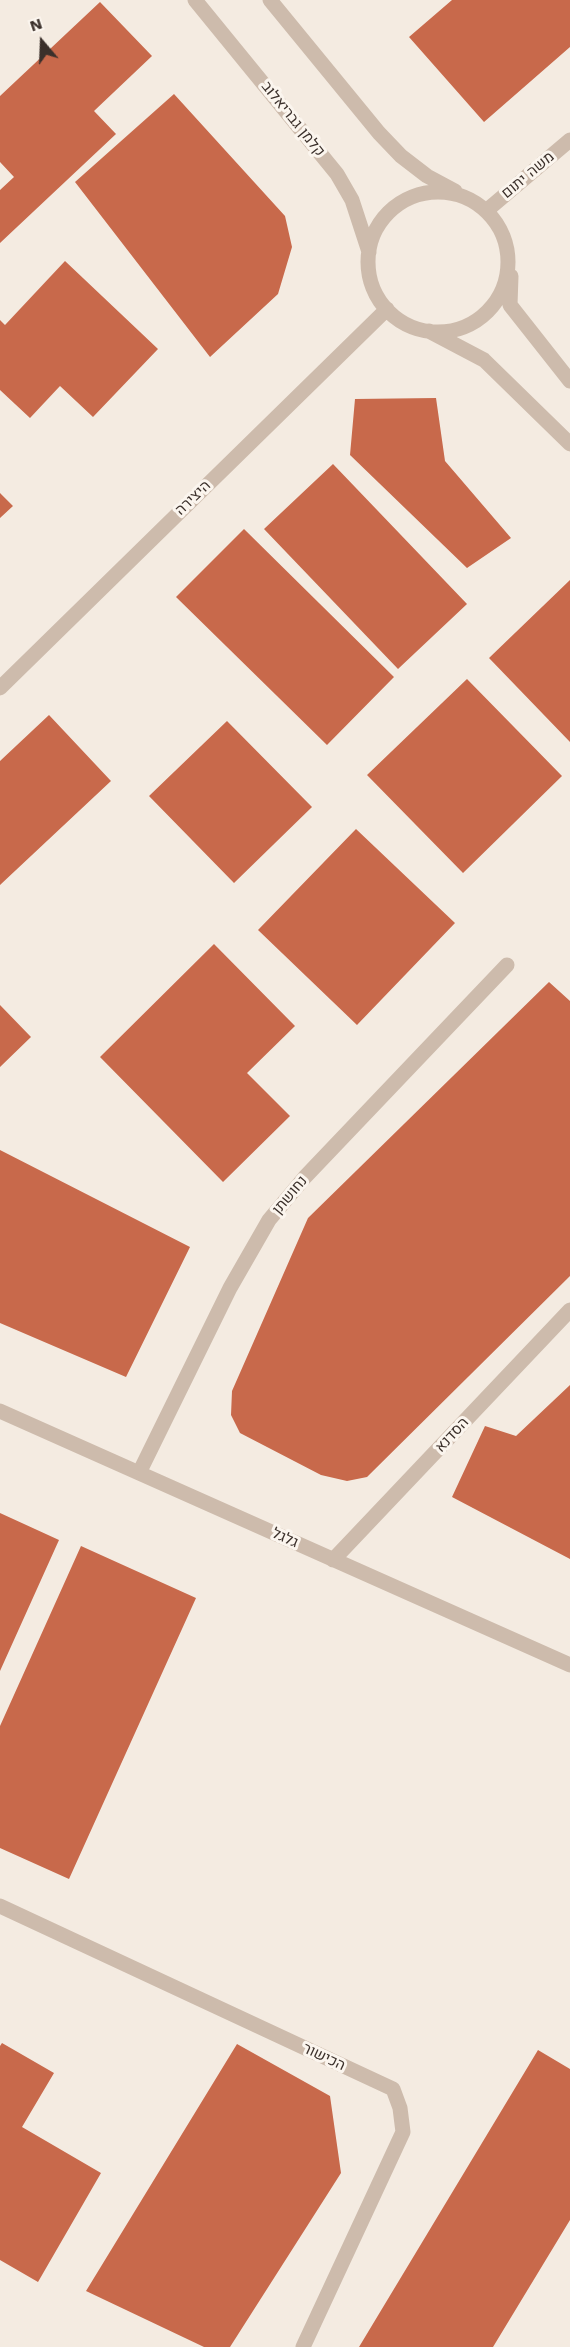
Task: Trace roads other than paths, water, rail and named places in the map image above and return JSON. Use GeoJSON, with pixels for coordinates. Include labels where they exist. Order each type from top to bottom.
{"type":"FeatureCollection","features":[{"type":"Feature","properties":{"kind":"street","name":"קלמן גבריאלוב"},"geometry":{"type":"LineString","coordinates":[[195,0],[337,174],[352,200],[369,252]]}},
{"type":"Feature","properties":{"kind":"street"},"geometry":{"type":"LineString","coordinates":[[270,0],[379,133],[401,156],[427,176],[466,197],[486,211],[498,225],[506,242],[511,271],[510,305],[570,381]]}},
{"type":"Feature","properties":{"kind":"street","name":"משה יתום"},"geometry":{"type":"LineString","coordinates":[[486,211],[570,140]]}},
{"type":"Feature","properties":{"kind":"street"},"geometry":{"type":"LineString","coordinates":[[466,197],[445,192],[424,193],[404,201],[387,214],[375,232],[369,252],[369,273],[375,292],[387,309],[399,320],[429,331],[484,360],[570,444]]}},
{"type":"Feature","properties":{"kind":"street"},"geometry":{"type":"LineString","coordinates":[[429,331],[453,330],[475,321],[493,305],[505,284],[508,261]]}},
{"type":"Feature","properties":{"kind":"street","name":"היצירה"},"geometry":{"type":"LineString","coordinates":[[0,688],[387,309]]}},
{"type":"Feature","properties":{"kind":"street","name":"נחושתן"},"geometry":{"type":"LineString","coordinates":[[139,1473],[230,1288],[269,1220],[305,1177],[507,965]]}},
{"type":"Feature","properties":{"kind":"street","name":"הסדנא"},"geometry":{"type":"LineString","coordinates":[[333,1560],[570,1310]]}},
{"type":"Feature","properties":{"kind":"street","name":"גלגל"},"geometry":{"type":"LineString","coordinates":[[0,1411],[570,1665]]}},
{"type":"Feature","properties":{"kind":"street","name":"הכישור"},"geometry":{"type":"LineString","coordinates":[[0,1906],[393,2089],[400,2108],[403,2132],[303,2347]]}}]}
